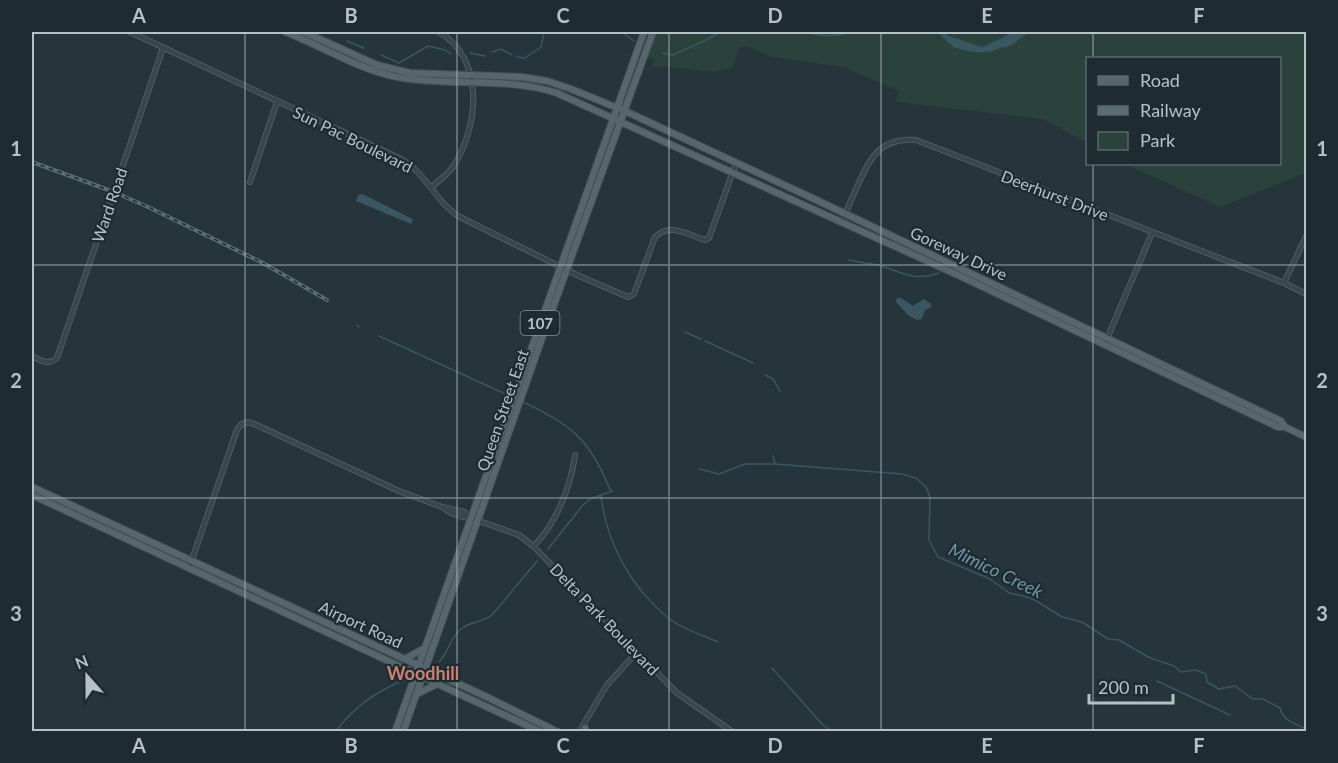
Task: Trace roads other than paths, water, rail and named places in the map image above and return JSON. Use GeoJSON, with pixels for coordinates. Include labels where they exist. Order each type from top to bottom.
{"type":"FeatureCollection","features":[{"type":"Feature","properties":{"kind":"main road"},"geometry":{"type":"LineString","coordinates":[[286,32],[365,67],[394,77],[431,82],[472,79]]}},
{"type":"Feature","properties":{"kind":"main road"},"geometry":{"type":"LineString","coordinates":[[303,32],[387,68],[410,73],[472,79]]}},
{"type":"Feature","properties":{"kind":"main road","name":"Queen Street East"},"geometry":{"type":"LineString","coordinates":[[404,732],[457,578],[474,519],[564,267],[644,32]]}},
{"type":"Feature","properties":{"kind":"main road","name":"Queen Street East"},"geometry":{"type":"LineString","coordinates":[[564,267],[618,132],[653,32]]}},
{"type":"Feature","properties":{"kind":"main road","name":"Goreway Drive"},"geometry":{"type":"LineString","coordinates":[[472,79],[522,77],[547,81],[618,108],[845,214],[1106,342]]}},
{"type":"Feature","properties":{"kind":"main road","name":"Goreway Drive"},"geometry":{"type":"LineString","coordinates":[[472,79],[541,88],[603,113],[1281,421],[1285,427],[1306,437]]}},
{"type":"Feature","properties":{"kind":"main road"},"geometry":{"type":"LineString","coordinates":[[606,104],[621,97]]}},
{"type":"Feature","properties":{"kind":"main road"},"geometry":{"type":"LineString","coordinates":[[629,101],[636,117]]}},
{"type":"Feature","properties":{"kind":"main road"},"geometry":{"type":"LineString","coordinates":[[603,113],[610,129]]}},
{"type":"Feature","properties":{"kind":"main road"},"geometry":{"type":"LineString","coordinates":[[618,132],[633,127]]}},
{"type":"Feature","properties":{"kind":"main road","name":"Airport Road"},"geometry":{"type":"LineString","coordinates":[[32,487],[278,609],[541,732]]}},
{"type":"Feature","properties":{"kind":"main road","name":"Airport Road"},"geometry":{"type":"LineString","coordinates":[[32,495],[283,601],[558,732]]}},
{"type":"Feature","properties":{"kind":"main road","name":"Queen Street East"},"geometry":{"type":"LineString","coordinates":[[395,732],[455,562],[474,519]]}},
{"type":"Feature","properties":{"kind":"main road"},"geometry":{"type":"LineString","coordinates":[[455,562],[458,566],[455,575],[457,578]]}},
{"type":"Feature","properties":{"kind":"main road"},"geometry":{"type":"LineString","coordinates":[[278,609],[283,601]]}},
{"type":"Feature","properties":{"kind":"main road"},"geometry":{"type":"LineString","coordinates":[[405,659],[423,649]]}},
{"type":"Feature","properties":{"kind":"main road"},"geometry":{"type":"LineString","coordinates":[[416,694],[437,684]]}},
{"type":"Feature","properties":{"kind":"street","name":"Sun Pac Boulevard"},"geometry":{"type":"LineString","coordinates":[[130,32],[399,158],[419,171],[448,209],[458,216],[626,296],[631,297],[634,294],[655,237],[662,230],[670,229],[705,240],[709,238],[732,171]]}},
{"type":"Feature","properties":{"kind":"street"},"geometry":{"type":"LineString","coordinates":[[431,187],[453,167],[460,154],[472,121],[474,99],[472,79],[464,58],[439,32]]}},
{"type":"Feature","properties":{"kind":"street","name":"Ward Road"},"geometry":{"type":"LineString","coordinates":[[32,356],[48,363],[54,361],[163,48]]}},
{"type":"Feature","properties":{"kind":"street"},"geometry":{"type":"LineString","coordinates":[[250,182],[277,102]]}},
{"type":"Feature","properties":{"kind":"street","name":"Deerhurst Drive"},"geometry":{"type":"LineString","coordinates":[[843,223],[865,168],[873,156],[886,145],[907,140],[924,143],[1306,294]]}},
{"type":"Feature","properties":{"kind":"street"},"geometry":{"type":"LineString","coordinates":[[732,171],[736,163]]}},
{"type":"Feature","properties":{"kind":"street"},"geometry":{"type":"LineString","coordinates":[[1106,342],[1152,232]]}},
{"type":"Feature","properties":{"kind":"street"},"geometry":{"type":"LineString","coordinates":[[1284,284],[1306,236]]}},
{"type":"Feature","properties":{"kind":"street","name":"Delta Park Boulevard"},"geometry":{"type":"LineString","coordinates":[[191,564],[237,430],[246,422],[252,423],[399,491],[442,507],[447,512],[519,535],[534,546],[677,693],[733,732]]}},
{"type":"Feature","properties":{"kind":"street"},"geometry":{"type":"LineString","coordinates":[[534,546],[552,525],[575,455]]}},
{"type":"Feature","properties":{"kind":"street"},"geometry":{"type":"LineString","coordinates":[[583,731],[586,720],[607,685],[637,652]]}},
{"type":"Feature","properties":{"kind":"water"},"geometry":{"type":"Polygon","coordinates":[[[1014,32],[1031,32],[1002,47],[985,52],[953,47],[946,37],[982,47],[1014,32]]]}},
{"type":"Feature","properties":{"kind":"water"},"geometry":{"type":"Polygon","coordinates":[[[362,194],[413,219],[411,224],[356,201],[358,195],[362,194]]]}},
{"type":"Feature","properties":{"kind":"water"},"geometry":{"type":"Polygon","coordinates":[[[897,298],[913,306],[924,299],[932,307],[925,310],[922,319],[917,320],[909,316],[896,302],[897,298]]]}},
{"type":"Feature","properties":{"kind":"waterway"},"geometry":{"type":"LineString","coordinates":[[516,57],[525,58],[541,47],[544,32]]}},
{"type":"Feature","properties":{"kind":"waterway"},"geometry":{"type":"LineString","coordinates":[[622,32],[634,41]]}},
{"type":"Feature","properties":{"kind":"waterway"},"geometry":{"type":"LineString","coordinates":[[662,53],[673,55],[720,32]]}},
{"type":"Feature","properties":{"kind":"waterway"},"geometry":{"type":"LineString","coordinates":[[806,32],[828,35],[850,32]]}},
{"type":"Feature","properties":{"kind":"waterway"},"geometry":{"type":"LineString","coordinates":[[941,32],[950,41]]}},
{"type":"Feature","properties":{"kind":"waterway"},"geometry":{"type":"LineString","coordinates":[[1005,45],[1024,32]]}},
{"type":"Feature","properties":{"kind":"waterway"},"geometry":{"type":"LineString","coordinates":[[347,41],[364,48]]}},
{"type":"Feature","properties":{"kind":"waterway"},"geometry":{"type":"LineString","coordinates":[[381,55],[399,63],[428,46],[445,50],[451,54]]}},
{"type":"Feature","properties":{"kind":"waterway"},"geometry":{"type":"LineString","coordinates":[[492,52],[501,49],[512,55]]}},
{"type":"Feature","properties":{"kind":"waterway"},"geometry":{"type":"LineString","coordinates":[[470,53],[485,56]]}},
{"type":"Feature","properties":{"kind":"waterway"},"geometry":{"type":"LineString","coordinates":[[849,260],[878,265],[915,276],[922,277],[939,273]]}},
{"type":"Feature","properties":{"kind":"waterway"},"geometry":{"type":"LineString","coordinates":[[685,332],[701,339]]}},
{"type":"Feature","properties":{"kind":"waterway"},"geometry":{"type":"LineString","coordinates":[[379,336],[512,397]]}},
{"type":"Feature","properties":{"kind":"waterway"},"geometry":{"type":"LineString","coordinates":[[705,341],[753,363]]}},
{"type":"Feature","properties":{"kind":"waterway"},"geometry":{"type":"LineString","coordinates":[[765,375],[773,379],[780,391]]}},
{"type":"Feature","properties":{"kind":"waterway"},"geometry":{"type":"LineString","coordinates":[[521,401],[566,426],[587,446],[611,492]]}},
{"type":"Feature","properties":{"kind":"waterway"},"geometry":{"type":"LineString","coordinates":[[773,456],[775,463]]}},
{"type":"Feature","properties":{"kind":"waterway","name":"Mimico Creek"},"geometry":{"type":"LineString","coordinates":[[699,469],[719,474],[745,464],[775,464],[902,474],[916,478],[926,487],[930,497],[929,540],[938,557],[990,579],[1009,593],[1035,600],[1062,617],[1082,622],[1108,639],[1119,640],[1148,657],[1174,666],[1181,672],[1196,670],[1206,674],[1207,682],[1219,689],[1235,686],[1253,699],[1263,699],[1280,708],[1290,722],[1306,729]]}},
{"type":"Feature","properties":{"kind":"waterway","name":"Mimico Creek"},"geometry":{"type":"LineString","coordinates":[[548,549],[583,505],[592,498],[613,491]]}},
{"type":"Feature","properties":{"kind":"waterway"},"geometry":{"type":"LineString","coordinates":[[601,495],[608,530],[615,547],[632,578],[643,592],[668,618],[686,629],[718,642]]}},
{"type":"Feature","properties":{"kind":"waterway","name":"Mimico Creek"},"geometry":{"type":"LineString","coordinates":[[439,662],[457,632],[493,614],[537,561]]}},
{"type":"Feature","properties":{"kind":"waterway"},"geometry":{"type":"LineString","coordinates":[[772,668],[822,724],[833,732]]}},
{"type":"Feature","properties":{"kind":"waterway","name":"Mimico Creek"},"geometry":{"type":"LineString","coordinates":[[335,732],[366,701],[404,680]]}},
{"type":"Feature","properties":{"kind":"waterway"},"geometry":{"type":"LineString","coordinates":[[1157,681],[1230,715]]}},
{"type":"Feature","properties":{"kind":"railway"},"geometry":{"type":"LineString","coordinates":[[32,162],[148,207],[263,263],[327,300]]}},
{"type":"Feature","properties":{"kind":"district","name":"Woodhill"},"geometry":{"type":"Point","coordinates":[423,673]}}]}
